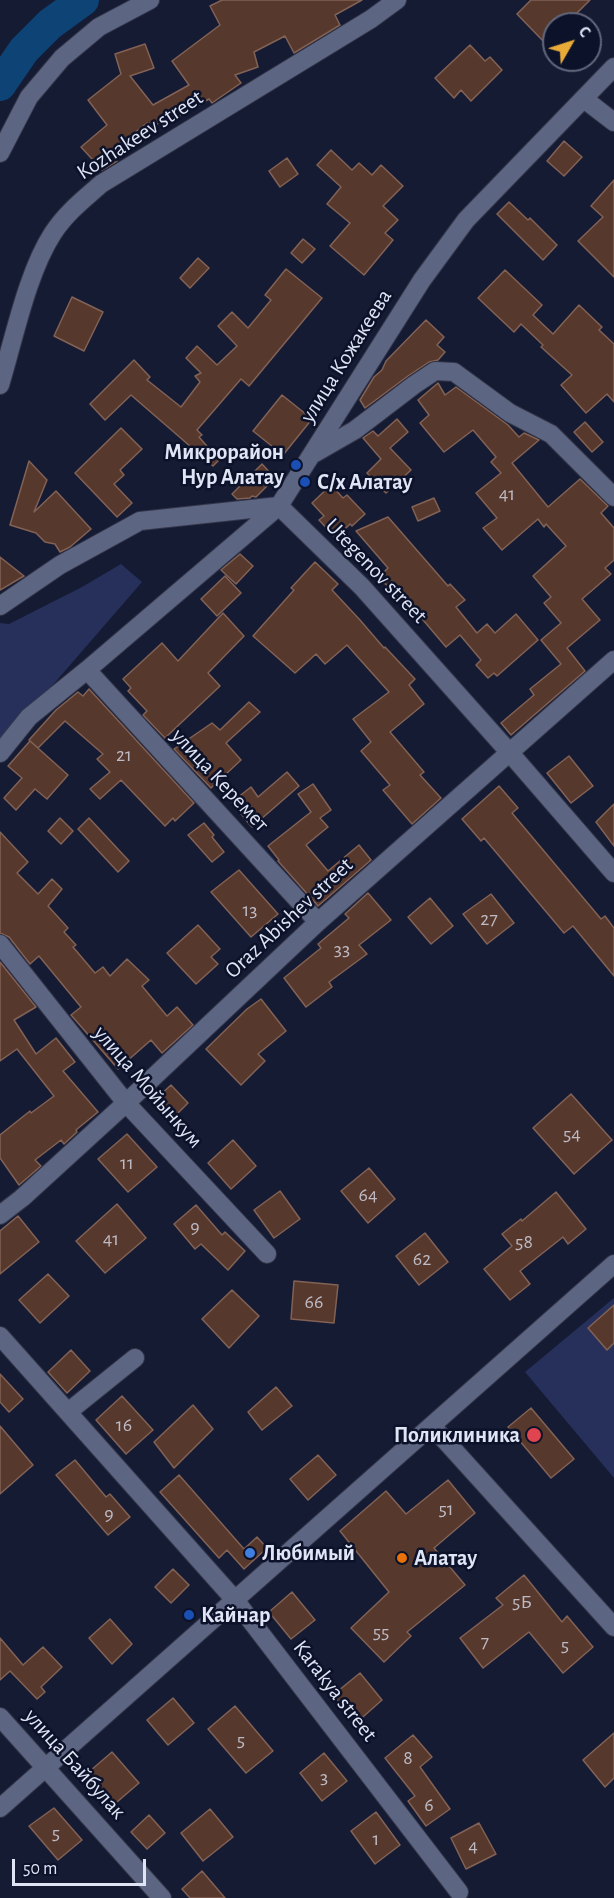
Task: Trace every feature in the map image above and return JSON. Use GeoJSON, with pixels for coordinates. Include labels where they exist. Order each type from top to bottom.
{"type":"FeatureCollection","features":[{"type":"Feature","properties":{"kind":"street"},"geometry":{"type":"LineString","coordinates":[[0,153],[29,97],[62,58],[99,27],[150,0]]}},
{"type":"Feature","properties":{"kind":"street","name":"Kozhakeev street"},"geometry":{"type":"LineString","coordinates":[[0,385],[33,273],[53,233],[73,208],[101,184],[397,0]]}},
{"type":"Feature","properties":{"kind":"street","name":"улица Кожакеева"},"geometry":{"type":"LineString","coordinates":[[0,753],[29,717],[279,506],[422,280],[466,220],[614,67]]}},
{"type":"Feature","properties":{"kind":"street"},"geometry":{"type":"LineString","coordinates":[[584,99],[614,122]]}},
{"type":"Feature","properties":{"kind":"street"},"geometry":{"type":"LineString","coordinates":[[314,454],[355,430],[435,371],[454,372],[510,413],[551,434],[614,497]]}},
{"type":"Feature","properties":{"kind":"street"},"geometry":{"type":"LineString","coordinates":[[0,606],[60,565],[140,521],[279,506]]}},
{"type":"Feature","properties":{"kind":"street","name":"Utegenov street"},"geometry":{"type":"LineString","coordinates":[[279,506],[362,587],[614,873]]}},
{"type":"Feature","properties":{"kind":"street","name":"Oraz Abishev street"},"geometry":{"type":"LineString","coordinates":[[0,1215],[22,1198],[126,1103],[318,922],[614,660]]}},
{"type":"Feature","properties":{"kind":"street","name":"улица Керемет"},"geometry":{"type":"LineString","coordinates":[[87,670],[318,922]]}},
{"type":"Feature","properties":{"kind":"street","name":"улица Мойынкум"},"geometry":{"type":"LineString","coordinates":[[0,944],[126,1103],[267,1254]]}},
{"type":"Feature","properties":{"kind":"street"},"geometry":{"type":"LineString","coordinates":[[0,1808],[614,1264]]}},
{"type":"Feature","properties":{"kind":"street","name":"Karakya street"},"geometry":{"type":"LineString","coordinates":[[0,1336],[235,1600],[459,1892]]}},
{"type":"Feature","properties":{"kind":"street"},"geometry":{"type":"LineString","coordinates":[[68,1412],[135,1358]]}},
{"type":"Feature","properties":{"kind":"street"},"geometry":{"type":"LineString","coordinates":[[432,1426],[614,1628]]}},
{"type":"Feature","properties":{"kind":"street","name":"улица Байбулак"},"geometry":{"type":"LineString","coordinates":[[0,1717],[162,1898]]}},
{"type":"Feature","properties":{"kind":"shaded area"},"geometry":{"type":"Polygon","coordinates":[[[121,564],[142,582],[0,746],[0,623],[9,624],[82,587],[121,564]]]}},
{"type":"Feature","properties":{"kind":"shaded area"},"geometry":{"type":"Polygon","coordinates":[[[614,1298],[614,1478],[525,1372],[614,1298]]]}},
{"type":"Feature","properties":{"kind":"building"},"geometry":{"type":"Polygon","coordinates":[[[222,0],[362,0],[335,15],[340,25],[294,53],[285,36],[254,52],[258,67],[235,75],[241,83],[212,103],[209,99],[171,121],[168,116],[151,129],[147,123],[110,152],[117,161],[102,170],[81,147],[107,125],[88,100],[121,74],[115,54],[145,44],[154,68],[130,76],[153,105],[189,85],[172,61],[220,25],[210,6],[222,0]]]}},
{"type":"Feature","properties":{"kind":"building"},"geometry":{"type":"Polygon","coordinates":[[[531,0],[590,0],[578,12],[542,12],[542,40],[517,14],[531,0]]]}},
{"type":"Feature","properties":{"kind":"building"},"geometry":{"type":"Polygon","coordinates":[[[470,45],[485,61],[490,57],[502,70],[471,101],[461,90],[454,98],[435,78],[470,45]]]}},
{"type":"Feature","properties":{"kind":"building"},"geometry":{"type":"Polygon","coordinates":[[[564,141],[582,157],[564,176],[547,161],[564,141]]]}},
{"type":"Feature","properties":{"kind":"building"},"geometry":{"type":"Polygon","coordinates":[[[331,150],[352,170],[359,163],[372,175],[381,165],[403,186],[383,206],[398,220],[385,233],[393,240],[364,275],[330,246],[350,223],[327,204],[341,187],[317,165],[331,150]]]}},
{"type":"Feature","properties":{"kind":"building"},"geometry":{"type":"Polygon","coordinates":[[[287,158],[298,174],[280,187],[269,171],[287,158]]]}},
{"type":"Feature","properties":{"kind":"building"},"geometry":{"type":"Polygon","coordinates":[[[614,180],[614,277],[578,241],[603,217],[591,206],[614,180]]]}},
{"type":"Feature","properties":{"kind":"building"},"geometry":{"type":"Polygon","coordinates":[[[509,202],[528,220],[530,218],[557,245],[543,260],[497,214],[509,202]]]}},
{"type":"Feature","properties":{"kind":"building"},"geometry":{"type":"Polygon","coordinates":[[[303,239],[315,249],[302,263],[291,253],[303,239]]]}},
{"type":"Feature","properties":{"kind":"building"},"geometry":{"type":"Polygon","coordinates":[[[198,258],[209,268],[190,288],[180,278],[198,258]]]}},
{"type":"Feature","properties":{"kind":"building"},"geometry":{"type":"Polygon","coordinates":[[[286,269],[322,298],[249,386],[241,379],[197,430],[202,435],[199,437],[219,460],[213,466],[131,395],[105,420],[90,404],[134,360],[150,377],[147,380],[181,407],[200,382],[195,376],[201,373],[186,358],[197,346],[217,365],[237,346],[218,326],[232,312],[248,328],[271,300],[265,295],[286,269]]]}},
{"type":"Feature","properties":{"kind":"building"},"geometry":{"type":"Polygon","coordinates":[[[505,270],[542,305],[533,315],[553,334],[579,305],[602,327],[599,330],[614,344],[614,402],[607,394],[586,413],[561,385],[572,375],[541,347],[543,345],[521,324],[514,332],[478,298],[505,270]]]}},
{"type":"Feature","properties":{"kind":"building"},"geometry":{"type":"Polygon","coordinates":[[[72,297],[103,312],[84,351],[54,336],[72,297]]]}},
{"type":"Feature","properties":{"kind":"building"},"geometry":{"type":"Polygon","coordinates":[[[426,320],[444,337],[437,345],[445,352],[438,360],[429,362],[365,408],[360,400],[374,377],[382,370],[386,361],[426,320]]]}},
{"type":"Feature","properties":{"kind":"building"},"geometry":{"type":"Polygon","coordinates":[[[438,383],[445,395],[456,387],[508,425],[519,437],[524,433],[539,440],[512,463],[548,507],[580,479],[608,506],[601,513],[614,528],[614,560],[605,568],[611,574],[582,599],[600,620],[567,648],[585,671],[511,735],[501,723],[534,695],[530,689],[561,664],[541,640],[561,623],[544,603],[551,597],[533,576],[566,546],[546,524],[544,527],[538,519],[502,550],[483,528],[497,518],[476,493],[501,473],[491,462],[496,457],[473,430],[444,452],[420,423],[429,415],[418,400],[438,383]]]}},
{"type":"Feature","properties":{"kind":"building"},"geometry":{"type":"Polygon","coordinates":[[[282,395],[312,419],[283,455],[253,431],[282,395]]]}},
{"type":"Feature","properties":{"kind":"building"},"geometry":{"type":"Polygon","coordinates":[[[397,419],[408,432],[390,448],[411,470],[386,493],[367,473],[381,459],[363,438],[373,431],[378,436],[397,419]]]}},
{"type":"Feature","properties":{"kind":"building"},"geometry":{"type":"Polygon","coordinates":[[[585,422],[603,442],[592,452],[574,432],[585,422]]]}},
{"type":"Feature","properties":{"kind":"building"},"geometry":{"type":"Polygon","coordinates":[[[121,428],[142,449],[120,470],[124,475],[114,484],[132,503],[117,517],[75,473],[121,428]]]}},
{"type":"Feature","properties":{"kind":"building"},"geometry":{"type":"Polygon","coordinates":[[[29,461],[47,480],[34,512],[56,491],[91,529],[70,547],[60,552],[55,544],[45,542],[36,533],[10,525],[29,461]]]}},
{"type":"Feature","properties":{"kind":"building"},"geometry":{"type":"Polygon","coordinates":[[[262,464],[275,478],[256,497],[237,499],[232,494],[262,464]]]}},
{"type":"Feature","properties":{"kind":"building"},"geometry":{"type":"Polygon","coordinates":[[[331,485],[343,498],[347,495],[365,514],[352,526],[350,524],[336,538],[319,520],[324,516],[312,503],[331,485]]]}},
{"type":"Feature","properties":{"kind":"building"},"geometry":{"type":"Polygon","coordinates":[[[434,498],[440,511],[418,521],[412,507],[434,498]]]}},
{"type":"Feature","properties":{"kind":"building"},"geometry":{"type":"Polygon","coordinates":[[[388,517],[448,586],[450,584],[465,600],[456,607],[477,633],[487,624],[495,633],[516,614],[538,640],[497,676],[494,673],[488,678],[476,665],[481,660],[460,635],[446,647],[418,614],[413,618],[401,604],[403,603],[379,577],[388,568],[356,531],[388,517]]]}},
{"type":"Feature","properties":{"kind":"building"},"geometry":{"type":"Polygon","coordinates":[[[240,554],[253,566],[236,584],[221,570],[240,554]]]}},
{"type":"Feature","properties":{"kind":"building"},"geometry":{"type":"Polygon","coordinates":[[[0,557],[24,576],[0,590],[0,557]]]}},
{"type":"Feature","properties":{"kind":"building"},"geometry":{"type":"Polygon","coordinates":[[[315,562],[338,584],[332,590],[415,679],[409,685],[424,704],[390,732],[424,772],[420,775],[441,798],[412,824],[383,790],[390,785],[361,751],[371,742],[353,719],[389,692],[347,645],[325,664],[316,654],[295,673],[253,636],[294,590],[291,588],[315,562]]]}},
{"type":"Feature","properties":{"kind":"building"},"geometry":{"type":"Polygon","coordinates":[[[225,576],[241,593],[217,616],[201,599],[225,576]]]}},
{"type":"Feature","properties":{"kind":"building"},"geometry":{"type":"Polygon","coordinates":[[[223,613],[244,636],[208,673],[220,686],[165,738],[143,715],[147,711],[128,691],[131,688],[123,679],[162,643],[178,661],[223,613]]]}},
{"type":"Feature","properties":{"kind":"building"},"geometry":{"type":"Polygon","coordinates":[[[89,689],[194,803],[175,821],[173,818],[165,826],[121,780],[100,799],[90,789],[110,772],[97,759],[103,754],[65,721],[38,748],[29,740],[56,710],[78,692],[83,696],[89,689]]]}},
{"type":"Feature","properties":{"kind":"building"},"geometry":{"type":"Polygon","coordinates":[[[249,702],[260,712],[226,743],[241,760],[211,788],[174,749],[212,723],[220,730],[249,702]]]}},
{"type":"Feature","properties":{"kind":"building"},"geometry":{"type":"Polygon","coordinates":[[[30,741],[68,775],[47,799],[35,789],[16,810],[4,798],[22,778],[8,766],[30,741]]]}},
{"type":"Feature","properties":{"kind":"building"},"geometry":{"type":"Polygon","coordinates":[[[569,756],[593,786],[571,803],[547,773],[569,756]]]}},
{"type":"Feature","properties":{"kind":"building"},"geometry":{"type":"Polygon","coordinates":[[[287,772],[299,786],[252,827],[232,802],[251,787],[258,797],[287,772]]]}},
{"type":"Feature","properties":{"kind":"building"},"geometry":{"type":"Polygon","coordinates":[[[313,784],[331,810],[320,818],[328,827],[306,845],[328,871],[359,845],[371,860],[318,906],[278,861],[268,846],[311,812],[298,794],[313,784]]]}},
{"type":"Feature","properties":{"kind":"building"},"geometry":{"type":"Polygon","coordinates":[[[499,786],[518,808],[512,813],[601,919],[605,916],[614,928],[614,976],[573,926],[564,933],[484,838],[481,841],[462,819],[499,786]]]}},
{"type":"Feature","properties":{"kind":"building"},"geometry":{"type":"Polygon","coordinates":[[[614,804],[614,846],[596,822],[614,804]]]}},
{"type":"Feature","properties":{"kind":"building"},"geometry":{"type":"Polygon","coordinates":[[[60,818],[73,831],[61,844],[48,831],[60,818]]]}},
{"type":"Feature","properties":{"kind":"building"},"geometry":{"type":"Polygon","coordinates":[[[89,818],[129,861],[118,872],[78,829],[89,818]]]}},
{"type":"Feature","properties":{"kind":"building"},"geometry":{"type":"Polygon","coordinates":[[[204,823],[224,852],[212,862],[188,835],[204,823]]]}},
{"type":"Feature","properties":{"kind":"building"},"geometry":{"type":"Polygon","coordinates":[[[0,832],[28,862],[17,873],[38,894],[52,879],[62,889],[48,906],[68,928],[64,932],[76,945],[73,947],[95,973],[103,967],[110,976],[127,959],[149,980],[142,986],[167,1016],[177,1007],[193,1025],[162,1053],[151,1040],[118,1069],[71,1015],[81,1007],[39,956],[30,964],[9,937],[0,933],[0,832]]]}},
{"type":"Feature","properties":{"kind":"building"},"geometry":{"type":"Polygon","coordinates":[[[239,870],[278,914],[251,937],[211,892],[239,870]]]}},
{"type":"Feature","properties":{"kind":"building"},"geometry":{"type":"Polygon","coordinates":[[[368,893],[391,920],[359,945],[367,954],[329,982],[332,987],[306,1007],[284,978],[321,948],[318,944],[349,918],[345,914],[368,893]]]}},
{"type":"Feature","properties":{"kind":"building"},"geometry":{"type":"Polygon","coordinates":[[[491,894],[514,923],[487,944],[463,914],[491,894]]]}},
{"type":"Feature","properties":{"kind":"building"},"geometry":{"type":"Polygon","coordinates":[[[430,898],[453,926],[431,944],[408,917],[430,898]]]}},
{"type":"Feature","properties":{"kind":"building"},"geometry":{"type":"Polygon","coordinates":[[[198,925],[220,949],[211,957],[218,964],[196,984],[167,953],[198,925]]]}},
{"type":"Feature","properties":{"kind":"building"},"geometry":{"type":"Polygon","coordinates":[[[0,962],[36,1007],[14,1020],[36,1054],[56,1038],[75,1062],[63,1071],[98,1112],[76,1130],[77,1132],[64,1144],[61,1140],[35,1160],[41,1166],[19,1185],[0,1158],[0,1135],[30,1111],[31,1113],[54,1096],[17,1049],[0,1061],[0,962]]]}},
{"type":"Feature","properties":{"kind":"building"},"geometry":{"type":"Polygon","coordinates":[[[261,999],[286,1031],[258,1054],[265,1061],[241,1085],[206,1049],[247,1009],[261,999]]]}},
{"type":"Feature","properties":{"kind":"building"},"geometry":{"type":"Polygon","coordinates":[[[171,1085],[188,1103],[173,1118],[160,1105],[157,1098],[171,1085]]]}},
{"type":"Feature","properties":{"kind":"building"},"geometry":{"type":"Polygon","coordinates":[[[571,1094],[612,1140],[574,1174],[533,1128],[571,1094]]]}},
{"type":"Feature","properties":{"kind":"building"},"geometry":{"type":"Polygon","coordinates":[[[127,1134],[157,1167],[128,1192],[98,1159],[127,1134]]]}},
{"type":"Feature","properties":{"kind":"building"},"geometry":{"type":"Polygon","coordinates":[[[233,1140],[256,1166],[231,1189],[208,1163],[233,1140]]]}},
{"type":"Feature","properties":{"kind":"building"},"geometry":{"type":"Polygon","coordinates":[[[369,1168],[395,1199],[368,1223],[341,1191],[369,1168]]]}},
{"type":"Feature","properties":{"kind":"building"},"geometry":{"type":"Polygon","coordinates":[[[280,1191],[300,1219],[274,1238],[254,1210],[280,1191]]]}},
{"type":"Feature","properties":{"kind":"building"},"geometry":{"type":"Polygon","coordinates":[[[556,1192],[586,1229],[568,1244],[563,1237],[520,1271],[530,1284],[510,1300],[484,1269],[512,1246],[502,1234],[521,1219],[522,1221],[556,1192]]]}},
{"type":"Feature","properties":{"kind":"building"},"geometry":{"type":"Polygon","coordinates":[[[117,1204],[146,1238],[105,1273],[76,1241],[117,1204]]]}},
{"type":"Feature","properties":{"kind":"building"},"geometry":{"type":"Polygon","coordinates":[[[196,1205],[222,1235],[225,1232],[245,1251],[228,1270],[201,1244],[195,1249],[174,1224],[196,1205]]]}},
{"type":"Feature","properties":{"kind":"building"},"geometry":{"type":"Polygon","coordinates":[[[18,1216],[39,1242],[0,1274],[0,1231],[18,1216]]]}},
{"type":"Feature","properties":{"kind":"building"},"geometry":{"type":"Polygon","coordinates":[[[425,1233],[448,1262],[419,1285],[396,1256],[425,1233]]]}},
{"type":"Feature","properties":{"kind":"building"},"geometry":{"type":"Polygon","coordinates":[[[48,1274],[69,1296],[40,1323],[19,1300],[48,1274]]]}},
{"type":"Feature","properties":{"kind":"building"},"geometry":{"type":"Polygon","coordinates":[[[294,1281],[338,1285],[334,1323],[291,1319],[294,1281]]]}},
{"type":"Feature","properties":{"kind":"building"},"geometry":{"type":"Polygon","coordinates":[[[232,1290],[259,1316],[229,1348],[202,1319],[232,1290]]]}},
{"type":"Feature","properties":{"kind":"building"},"geometry":{"type":"Polygon","coordinates":[[[614,1305],[614,1343],[607,1350],[588,1328],[614,1305]]]}},
{"type":"Feature","properties":{"kind":"building"},"geometry":{"type":"Polygon","coordinates":[[[71,1350],[90,1371],[67,1393],[48,1372],[71,1350]]]}},
{"type":"Feature","properties":{"kind":"building"},"geometry":{"type":"Polygon","coordinates":[[[0,1374],[23,1399],[9,1412],[0,1402],[0,1374]]]}},
{"type":"Feature","properties":{"kind":"building"},"geometry":{"type":"Polygon","coordinates":[[[276,1387],[292,1406],[262,1430],[248,1412],[276,1387]]]}},
{"type":"Feature","properties":{"kind":"building"},"geometry":{"type":"Polygon","coordinates":[[[122,1396],[153,1430],[126,1454],[96,1420],[122,1396]]]}},
{"type":"Feature","properties":{"kind":"building"},"geometry":{"type":"Polygon","coordinates":[[[193,1405],[213,1429],[174,1468],[154,1442],[193,1405]]]}},
{"type":"Feature","properties":{"kind":"building"},"geometry":{"type":"Polygon","coordinates":[[[531,1408],[574,1459],[551,1478],[508,1427],[531,1408]]]}},
{"type":"Feature","properties":{"kind":"building"},"geometry":{"type":"Polygon","coordinates":[[[0,1426],[33,1465],[0,1494],[0,1426]]]}},
{"type":"Feature","properties":{"kind":"building"},"geometry":{"type":"Polygon","coordinates":[[[318,1455],[336,1475],[308,1500],[290,1479],[318,1455]]]}},
{"type":"Feature","properties":{"kind":"building"},"geometry":{"type":"Polygon","coordinates":[[[75,1460],[106,1497],[110,1494],[130,1517],[108,1535],[56,1475],[75,1460]]]}},
{"type":"Feature","properties":{"kind":"building"},"geometry":{"type":"Polygon","coordinates":[[[179,1475],[244,1549],[257,1537],[267,1548],[244,1569],[227,1550],[219,1558],[160,1492],[179,1475]]]}},
{"type":"Feature","properties":{"kind":"building","name":"Алатау"},"geometry":{"type":"Polygon","coordinates":[[[448,1480],[475,1513],[434,1548],[465,1585],[407,1632],[411,1636],[384,1662],[351,1628],[389,1592],[340,1531],[386,1491],[406,1514],[448,1480]]]}},
{"type":"Feature","properties":{"kind":"building"},"geometry":{"type":"Polygon","coordinates":[[[173,1569],[189,1585],[171,1603],[155,1587],[173,1569]]]}},
{"type":"Feature","properties":{"kind":"building"},"geometry":{"type":"Polygon","coordinates":[[[524,1575],[562,1622],[567,1616],[593,1647],[563,1673],[529,1632],[483,1668],[460,1638],[503,1605],[496,1598],[524,1575]]]}},
{"type":"Feature","properties":{"kind":"building"},"geometry":{"type":"Polygon","coordinates":[[[292,1592],[315,1620],[291,1639],[269,1612],[292,1592]]]}},
{"type":"Feature","properties":{"kind":"building"},"geometry":{"type":"Polygon","coordinates":[[[110,1619],[132,1644],[112,1664],[89,1638],[110,1619]]]}},
{"type":"Feature","properties":{"kind":"building"},"geometry":{"type":"Polygon","coordinates":[[[0,1638],[23,1665],[43,1647],[62,1667],[41,1687],[45,1692],[37,1699],[10,1671],[0,1680],[0,1638]]]}},
{"type":"Feature","properties":{"kind":"building"},"geometry":{"type":"Polygon","coordinates":[[[360,1673],[382,1700],[355,1724],[333,1695],[360,1673]]]}},
{"type":"Feature","properties":{"kind":"building"},"geometry":{"type":"Polygon","coordinates":[[[173,1698],[194,1723],[168,1745],[147,1720],[173,1698]]]}},
{"type":"Feature","properties":{"kind":"building"},"geometry":{"type":"Polygon","coordinates":[[[235,1706],[273,1751],[246,1773],[208,1729],[235,1706]]]}},
{"type":"Feature","properties":{"kind":"building"},"geometry":{"type":"Polygon","coordinates":[[[614,1733],[614,1778],[605,1787],[583,1760],[614,1733]]]}},
{"type":"Feature","properties":{"kind":"building"},"geometry":{"type":"Polygon","coordinates":[[[413,1735],[432,1757],[420,1767],[450,1809],[426,1826],[408,1801],[415,1796],[385,1758],[413,1735]]]}},
{"type":"Feature","properties":{"kind":"building"},"geometry":{"type":"Polygon","coordinates":[[[112,1752],[139,1783],[110,1808],[83,1777],[112,1752]]]}},
{"type":"Feature","properties":{"kind":"building"},"geometry":{"type":"Polygon","coordinates":[[[324,1753],[347,1781],[322,1801],[300,1773],[324,1753]]]}},
{"type":"Feature","properties":{"kind":"building"},"geometry":{"type":"Polygon","coordinates":[[[54,1808],[82,1840],[58,1860],[29,1826],[54,1808]]]}},
{"type":"Feature","properties":{"kind":"building"},"geometry":{"type":"Polygon","coordinates":[[[210,1809],[233,1837],[203,1861],[181,1833],[210,1809]]]}},
{"type":"Feature","properties":{"kind":"building"},"geometry":{"type":"Polygon","coordinates":[[[376,1812],[400,1845],[375,1864],[351,1831],[376,1812]]]}},
{"type":"Feature","properties":{"kind":"building"},"geometry":{"type":"Polygon","coordinates":[[[149,1815],[165,1833],[147,1849],[131,1832],[149,1815]]]}},
{"type":"Feature","properties":{"kind":"building"},"geometry":{"type":"Polygon","coordinates":[[[479,1823],[496,1854],[466,1869],[451,1838],[479,1823]]]}},
{"type":"Feature","properties":{"kind":"building"},"geometry":{"type":"Polygon","coordinates":[[[202,1871],[225,1898],[190,1898],[182,1889],[202,1871]]]}},
{"type":"Feature","properties":{"kind":"waterway"},"geometry":{"type":"LineString","coordinates":[[0,85],[24,50],[50,24],[83,0]]}},
{"type":"Feature","properties":{"kind":"place","name":"Микрорайон Нур Алатау"},"geometry":{"type":"Point","coordinates":[296,465]}},
{"type":"Feature","properties":{"kind":"place","name":"С/х Алатау"},"geometry":{"type":"Point","coordinates":[305,482]}},
{"type":"Feature","properties":{"kind":"place","name":"Поликлиника"},"geometry":{"type":"Point","coordinates":[534,1435]}},
{"type":"Feature","properties":{"kind":"place","name":"Любимый"},"geometry":{"type":"Point","coordinates":[250,1553]}},
{"type":"Feature","properties":{"kind":"place","name":"Алатау"},"geometry":{"type":"Point","coordinates":[402,1558]}},
{"type":"Feature","properties":{"kind":"place","name":"Кайнар"},"geometry":{"type":"Point","coordinates":[189,1615]}}]}
